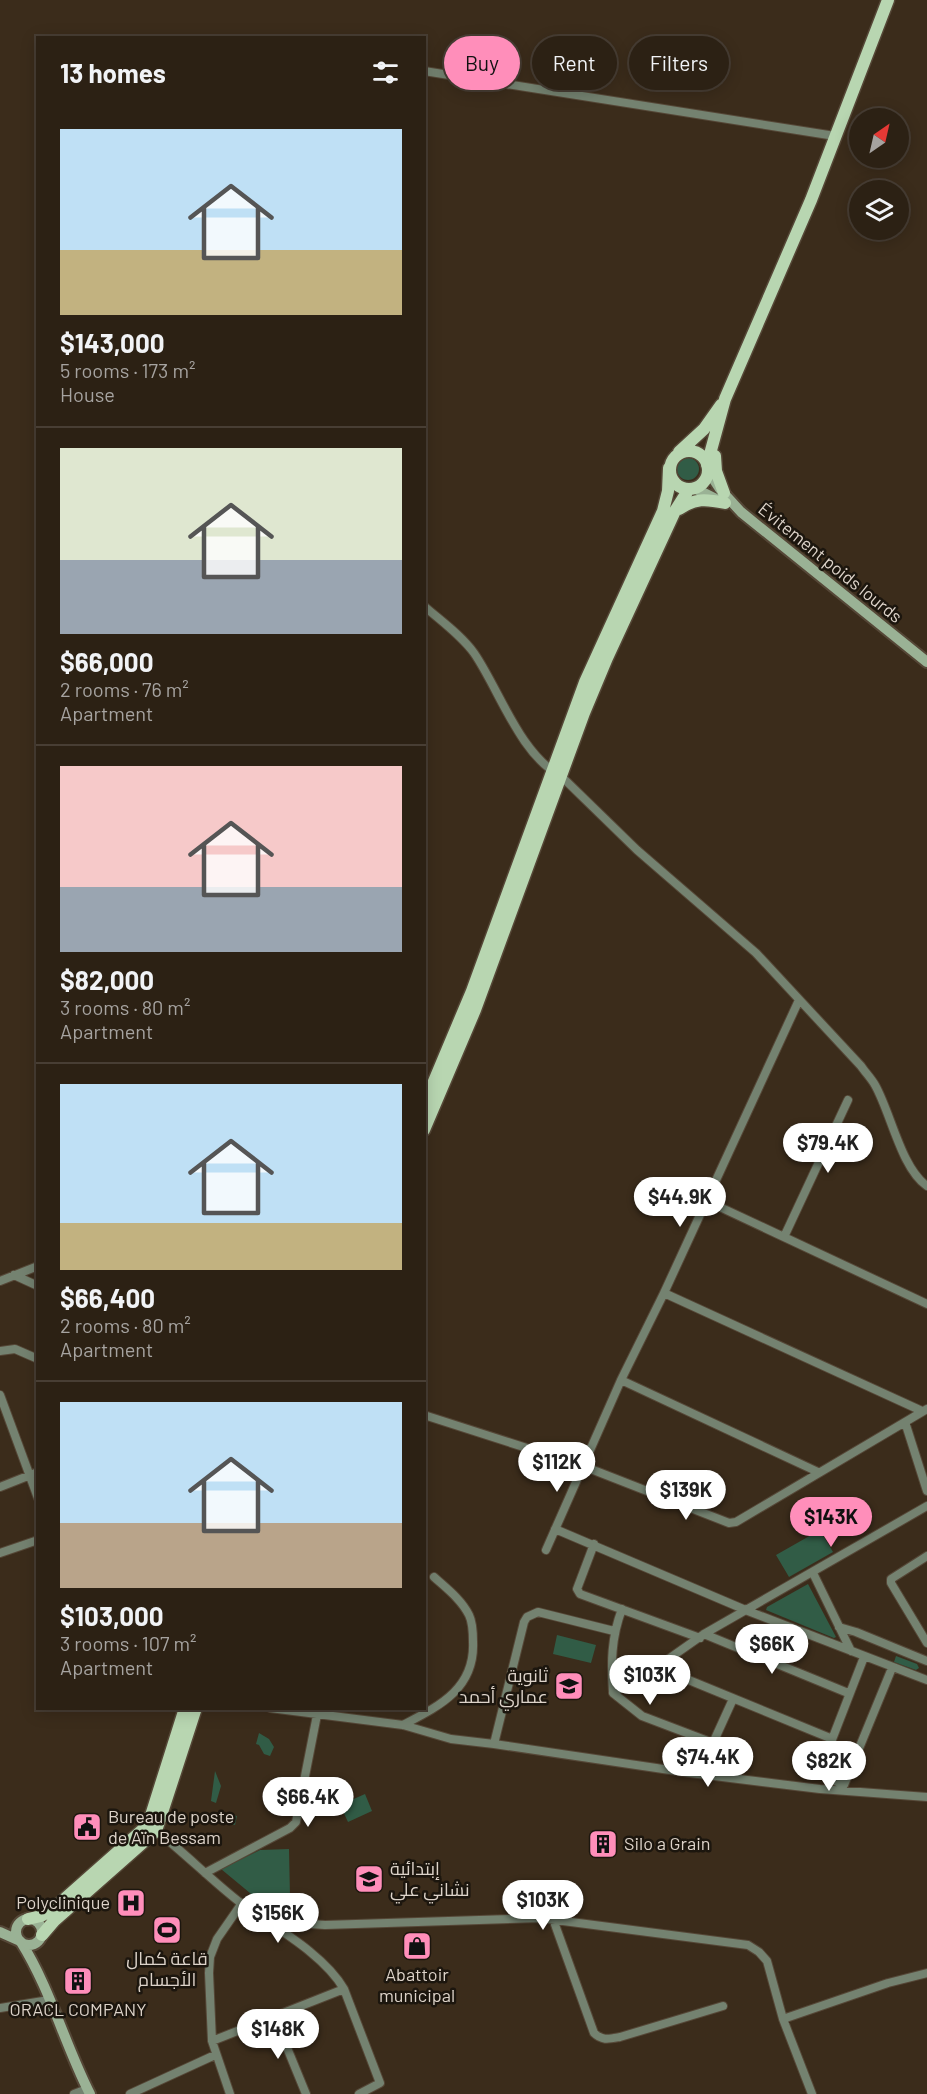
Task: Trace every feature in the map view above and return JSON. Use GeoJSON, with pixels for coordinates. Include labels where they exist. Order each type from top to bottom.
{"type":"FeatureCollection","features":[{"type":"Feature","properties":{"kind":"main road"},"geometry":{"type":"LineString","coordinates":[[426,1100],[472,990],[556,773],[607,658],[675,511],[691,489],[704,482],[725,399],[811,200],[888,0]]}},
{"type":"Feature","properties":{"kind":"main road"},"geometry":{"type":"LineString","coordinates":[[426,1125],[475,1010],[585,682],[663,511],[668,491],[669,468],[673,458],[704,429],[725,399]]}},
{"type":"Feature","properties":{"kind":"main road"},"geometry":{"type":"LineString","coordinates":[[716,437],[715,463],[724,498]]}},
{"type":"Feature","properties":{"kind":"main road"},"geometry":{"type":"LineString","coordinates":[[677,454],[683,451],[695,451],[705,459],[724,498]]}},
{"type":"Feature","properties":{"kind":"main road"},"geometry":{"type":"LineString","coordinates":[[669,468],[670,475],[677,485],[691,489]]}},
{"type":"Feature","properties":{"kind":"main road","name":"Évitement poids lourds"},"geometry":{"type":"LineString","coordinates":[[691,489],[724,498],[927,662]]}},
{"type":"Feature","properties":{"kind":"main road"},"geometry":{"type":"LineString","coordinates":[[675,511],[693,501],[724,498]]}},
{"type":"Feature","properties":{"kind":"main road"},"geometry":{"type":"LineString","coordinates":[[0,1926],[23,1922],[52,1910],[152,1828],[184,1710]]}},
{"type":"Feature","properties":{"kind":"main road"},"geometry":{"type":"LineString","coordinates":[[0,1932],[32,1945],[54,1921],[152,1828],[195,1710]]}},
{"type":"Feature","properties":{"kind":"main road"},"geometry":{"type":"LineString","coordinates":[[23,1922],[39,1923],[38,1973]]}},
{"type":"Feature","properties":{"kind":"main road"},"geometry":{"type":"LineString","coordinates":[[23,1922],[16,1935],[38,1973],[88,2092]]}},
{"type":"Feature","properties":{"kind":"street"},"geometry":{"type":"LineString","coordinates":[[426,71],[836,136]]}},
{"type":"Feature","properties":{"kind":"street"},"geometry":{"type":"LineString","coordinates":[[426,608],[462,639],[475,654],[527,743],[637,850],[756,953],[861,1066],[875,1085],[910,1167],[919,1180],[927,1186]]}},
{"type":"Feature","properties":{"kind":"street"},"geometry":{"type":"LineString","coordinates":[[546,1550],[621,1380],[664,1293],[799,1000]]}},
{"type":"Feature","properties":{"kind":"street"},"geometry":{"type":"LineString","coordinates":[[784,1237],[848,1100]]}},
{"type":"Feature","properties":{"kind":"street"},"geometry":{"type":"LineString","coordinates":[[707,1201],[927,1304]]}},
{"type":"Feature","properties":{"kind":"street"},"geometry":{"type":"LineString","coordinates":[[0,1281],[36,1267]]}},
{"type":"Feature","properties":{"kind":"street"},"geometry":{"type":"LineString","coordinates":[[15,1275],[36,1285]]}},
{"type":"Feature","properties":{"kind":"street"},"geometry":{"type":"LineString","coordinates":[[664,1293],[925,1410]]}},
{"type":"Feature","properties":{"kind":"street"},"geometry":{"type":"LineString","coordinates":[[0,1351],[15,1349],[36,1358]]}},
{"type":"Feature","properties":{"kind":"street"},"geometry":{"type":"LineString","coordinates":[[621,1380],[818,1472]]}},
{"type":"Feature","properties":{"kind":"street"},"geometry":{"type":"LineString","coordinates":[[0,1395],[4,1416],[33,1474],[0,1487]]}},
{"type":"Feature","properties":{"kind":"street"},"geometry":{"type":"LineString","coordinates":[[426,1416],[583,1466],[729,1523],[736,1522],[925,1410]]}},
{"type":"Feature","properties":{"kind":"street"},"geometry":{"type":"LineString","coordinates":[[905,1422],[927,1491]]}},
{"type":"Feature","properties":{"kind":"street"},"geometry":{"type":"LineString","coordinates":[[612,1693],[702,1636],[927,1506]]}},
{"type":"Feature","properties":{"kind":"street"},"geometry":{"type":"LineString","coordinates":[[555,1529],[748,1611],[892,1668],[927,1679]]}},
{"type":"Feature","properties":{"kind":"street"},"geometry":{"type":"LineString","coordinates":[[0,1553],[36,1541]]}},
{"type":"Feature","properties":{"kind":"street"},"geometry":{"type":"LineString","coordinates":[[594,1544],[577,1591],[622,1610],[702,1636],[848,1693]]}},
{"type":"Feature","properties":{"kind":"street"},"geometry":{"type":"LineString","coordinates":[[927,1556],[891,1579],[891,1582],[927,1643]]}},
{"type":"Feature","properties":{"kind":"street"},"geometry":{"type":"LineString","coordinates":[[813,1573],[851,1651]]}},
{"type":"Feature","properties":{"kind":"street"},"geometry":{"type":"LineString","coordinates":[[403,1725],[447,1700],[461,1685],[471,1668],[474,1657],[470,1617],[460,1601],[434,1577]]}},
{"type":"Feature","properties":{"kind":"street"},"geometry":{"type":"LineString","coordinates":[[612,1693],[614,1631],[622,1610]]}},
{"type":"Feature","properties":{"kind":"street"},"geometry":{"type":"LineString","coordinates":[[494,1744],[527,1617],[538,1612],[614,1631]]}},
{"type":"Feature","properties":{"kind":"street"},"geometry":{"type":"LineString","coordinates":[[839,1627],[927,1661]]}},
{"type":"Feature","properties":{"kind":"street"},"geometry":{"type":"LineString","coordinates":[[843,1788],[823,1773],[821,1768],[830,1738],[864,1657]]}},
{"type":"Feature","properties":{"kind":"street"},"geometry":{"type":"LineString","coordinates":[[657,1666],[830,1738]]}},
{"type":"Feature","properties":{"kind":"street"},"geometry":{"type":"LineString","coordinates":[[843,1788],[892,1668]]}},
{"type":"Feature","properties":{"kind":"street"},"geometry":{"type":"LineString","coordinates":[[612,1693],[642,1716],[713,1743],[743,1758]]}},
{"type":"Feature","properties":{"kind":"street"},"geometry":{"type":"LineString","coordinates":[[713,1743],[732,1699]]}},
{"type":"Feature","properties":{"kind":"street"},"geometry":{"type":"LineString","coordinates":[[283,1710],[403,1725],[451,1739],[690,1773],[927,1797]]}},
{"type":"Feature","properties":{"kind":"street"},"geometry":{"type":"LineString","coordinates":[[205,1873],[290,1828],[296,1822],[317,1715]]}},
{"type":"Feature","properties":{"kind":"street"},"geometry":{"type":"LineString","coordinates":[[152,1828],[242,1904],[328,1967],[344,1989],[380,2083],[358,2094]]}},
{"type":"Feature","properties":{"kind":"street"},"geometry":{"type":"LineString","coordinates":[[230,2094],[212,2041],[210,1957],[217,1939],[242,1904]]}},
{"type":"Feature","properties":{"kind":"street"},"geometry":{"type":"LineString","coordinates":[[268,1921],[325,1925],[502,1918],[553,1919],[748,1945],[767,1961],[783,2019],[812,2094]]}},
{"type":"Feature","properties":{"kind":"street"},"geometry":{"type":"LineString","coordinates":[[553,1919],[594,2033],[598,2037],[605,2040],[620,2037],[723,2006]]}},
{"type":"Feature","properties":{"kind":"street"},"geometry":{"type":"LineString","coordinates":[[783,2019],[888,1983],[927,1973]]}},
{"type":"Feature","properties":{"kind":"street"},"geometry":{"type":"LineString","coordinates":[[212,2041],[344,1989]]}},
{"type":"Feature","properties":{"kind":"street"},"geometry":{"type":"LineString","coordinates":[[0,2008],[49,2000]]}},
{"type":"Feature","properties":{"kind":"street"},"geometry":{"type":"LineString","coordinates":[[274,2016],[306,2094]]}},
{"type":"Feature","properties":{"kind":"street"},"geometry":{"type":"LineString","coordinates":[[130,2094],[216,2055]]}},
{"type":"Feature","properties":{"kind":"street"},"geometry":{"type":"LineString","coordinates":[[152,2085],[156,2094]]}},
{"type":"Feature","properties":{"kind":"street"},"geometry":{"type":"LineString","coordinates":[[74,2094],[88,2092]]}},
{"type":"Feature","properties":{"kind":"green space"},"geometry":{"type":"Polygon","coordinates":[[[688,458],[696,461],[699,469],[696,477],[688,480],[680,477],[677,469],[680,461],[688,458]]]}},
{"type":"Feature","properties":{"kind":"green space"},"geometry":{"type":"Polygon","coordinates":[[[820,1530],[833,1552],[789,1577],[776,1555],[820,1530]]]}},
{"type":"Feature","properties":{"kind":"green space"},"geometry":{"type":"Polygon","coordinates":[[[808,1584],[836,1637],[766,1610],[767,1607],[808,1584]]]}},
{"type":"Feature","properties":{"kind":"green space"},"geometry":{"type":"Polygon","coordinates":[[[557,1635],[596,1645],[591,1663],[553,1654],[557,1635]]]}},
{"type":"Feature","properties":{"kind":"green space"},"geometry":{"type":"Polygon","coordinates":[[[896,1656],[917,1664],[919,1668],[916,1670],[894,1662],[896,1656]]]}},
{"type":"Feature","properties":{"kind":"green space"},"geometry":{"type":"Polygon","coordinates":[[[259,1733],[269,1739],[274,1747],[270,1756],[264,1754],[256,1744],[259,1733]]]}},
{"type":"Feature","properties":{"kind":"green space"},"geometry":{"type":"Polygon","coordinates":[[[215,1771],[221,1786],[216,1803],[211,1801],[215,1771]]]}},
{"type":"Feature","properties":{"kind":"green space"},"geometry":{"type":"Polygon","coordinates":[[[365,1794],[372,1811],[348,1822],[340,1805],[365,1794]]]}},
{"type":"Feature","properties":{"kind":"green space"},"geometry":{"type":"Polygon","coordinates":[[[220,1812],[237,1816],[235,1825],[218,1821],[220,1812]]]}},
{"type":"Feature","properties":{"kind":"green space"},"geometry":{"type":"Polygon","coordinates":[[[289,1849],[290,1897],[256,1898],[221,1869],[260,1850],[289,1849]]]}},
{"type":"Feature","properties":{"kind":"place","name":"ثانوية عماري أحمد"},"geometry":{"type":"Point","coordinates":[569,1686]}},
{"type":"Feature","properties":{"kind":"place","name":"Bureau de poste de Aïn Bessam"},"geometry":{"type":"Point","coordinates":[87,1827]}},
{"type":"Feature","properties":{"kind":"place","name":"Silo a Grain"},"geometry":{"type":"Point","coordinates":[603,1844]}},
{"type":"Feature","properties":{"kind":"place","name":"إبتدائية نشاني علي"},"geometry":{"type":"Point","coordinates":[369,1879]}},
{"type":"Feature","properties":{"kind":"place","name":"Polyclinique"},"geometry":{"type":"Point","coordinates":[131,1903]}},
{"type":"Feature","properties":{"kind":"place","name":"قاعة كمال الأجسام"},"geometry":{"type":"Point","coordinates":[167,1930]}},
{"type":"Feature","properties":{"kind":"place","name":"Abattoir municipal"},"geometry":{"type":"Point","coordinates":[417,1946]}},
{"type":"Feature","properties":{"kind":"place","name":"ORACL COMPANY"},"geometry":{"type":"Point","coordinates":[78,1981]}}]}
